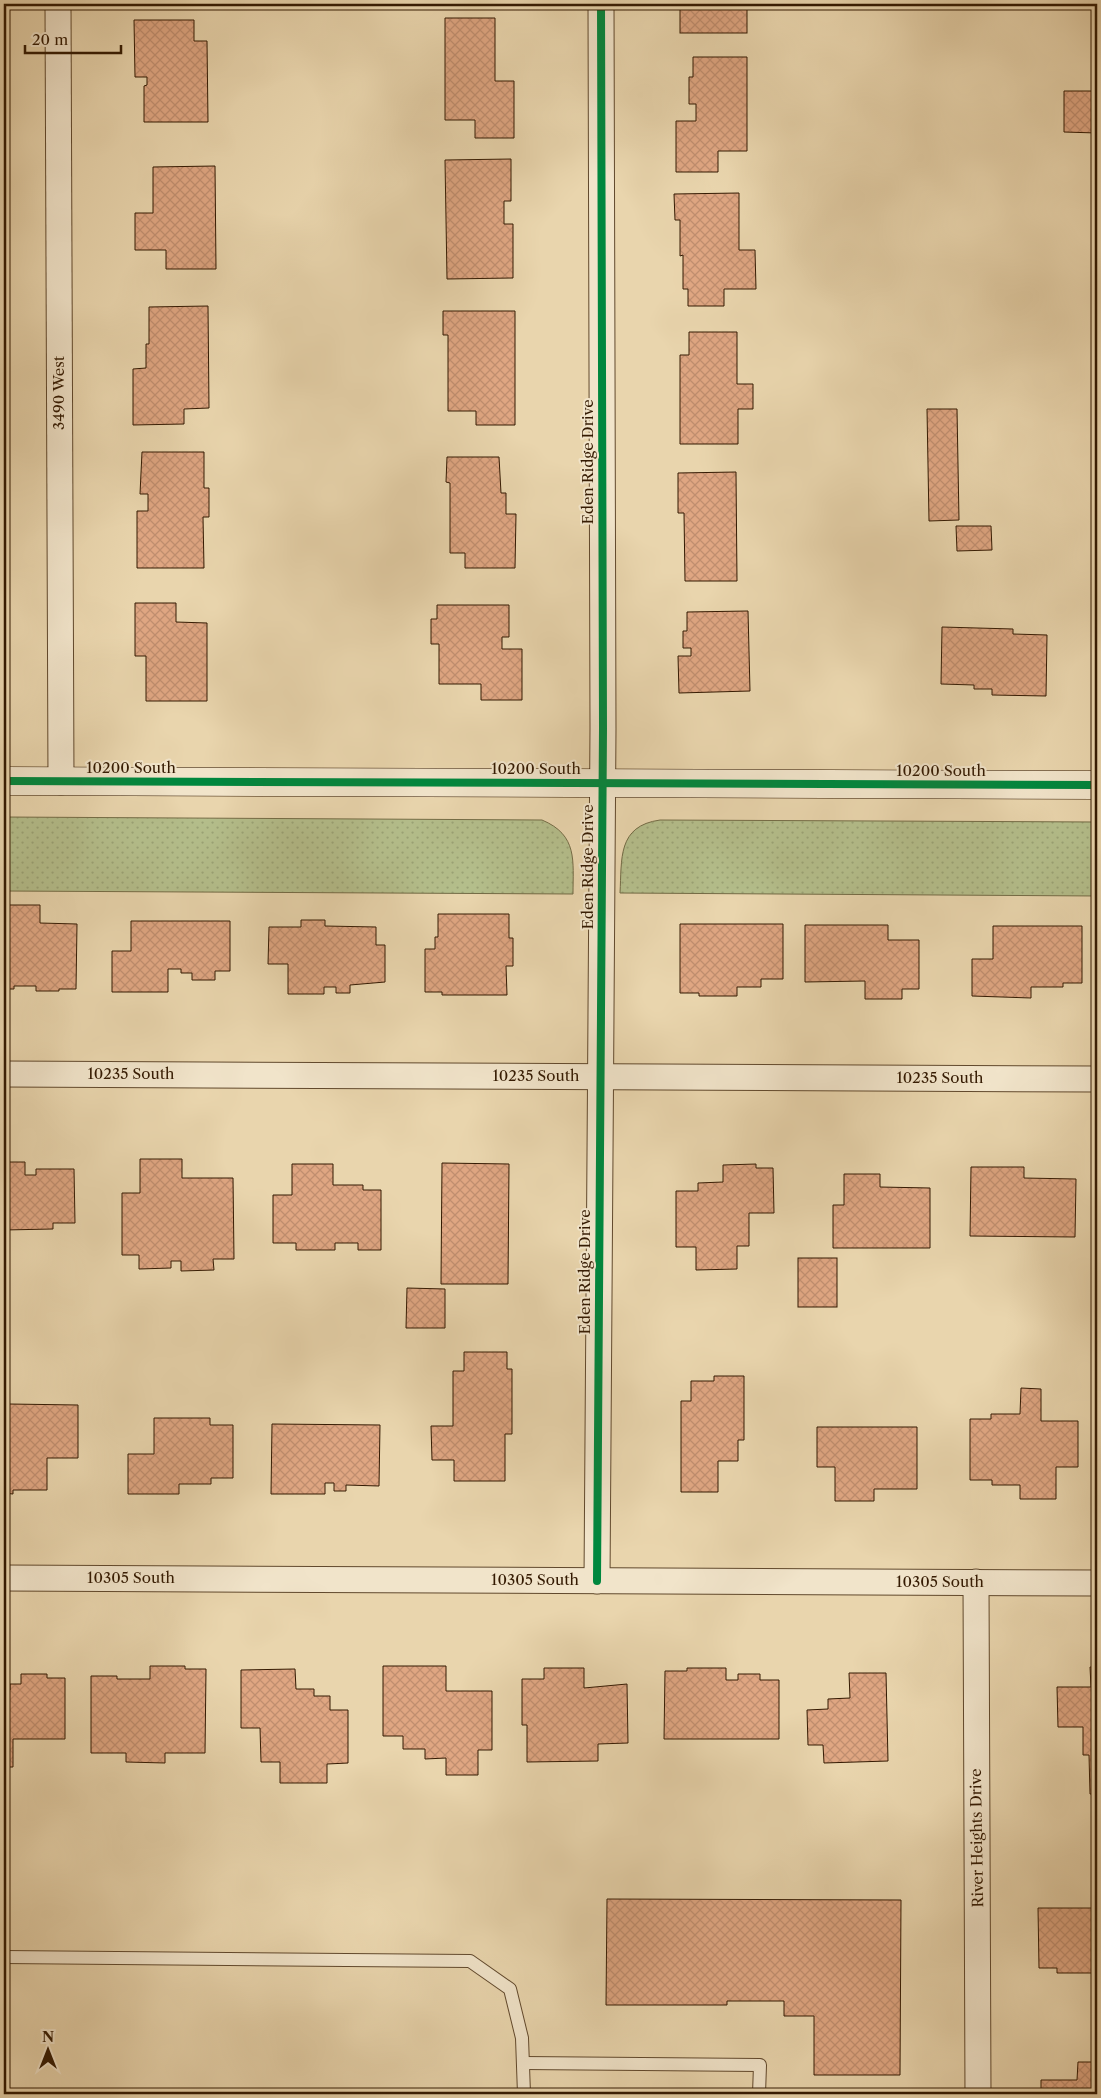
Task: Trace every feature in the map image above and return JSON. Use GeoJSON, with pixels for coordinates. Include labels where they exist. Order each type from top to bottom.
{"type":"FeatureCollection","features":[{"type":"Feature","properties":{"kind":"street","name":"3490 West"},"geometry":{"type":"LineString","coordinates":[[58,4],[61,782]]}},
{"type":"Feature","properties":{"kind":"street","name":"Eden Ridge Drive"},"geometry":{"type":"LineString","coordinates":[[597,1580],[602,783],[601,4]]}},
{"type":"Feature","properties":{"kind":"street","name":"10200 South"},"geometry":{"type":"LineString","coordinates":[[4,781],[1097,785]]}},
{"type":"Feature","properties":{"kind":"street","name":"10235 South"},"geometry":{"type":"LineString","coordinates":[[4,1074],[1097,1079]]}},
{"type":"Feature","properties":{"kind":"street","name":"10305 South"},"geometry":{"type":"LineString","coordinates":[[4,1578],[1097,1583]]}},
{"type":"Feature","properties":{"kind":"street","name":"River Heights Drive"},"geometry":{"type":"LineString","coordinates":[[976,1582],[978,2094]]}},
{"type":"Feature","properties":{"kind":"lane"},"geometry":{"type":"LineString","coordinates":[[4,1957],[470,1961],[510,1989],[522,2038],[524,2094]]}},
{"type":"Feature","properties":{"kind":"lane"},"geometry":{"type":"LineString","coordinates":[[523,2063],[760,2065],[759,2094]]}},
{"type":"Feature","properties":{"kind":"green space"},"geometry":{"type":"Polygon","coordinates":[[[4,817],[542,820],[554,826],[568,841],[573,860],[573,894],[4,891],[4,817]]]}},
{"type":"Feature","properties":{"kind":"green space"},"geometry":{"type":"Polygon","coordinates":[[[660,820],[1097,822],[1097,896],[620,893],[622,857],[629,837],[636,829],[646,823],[660,820]]]}},
{"type":"Feature","properties":{"kind":"building"},"geometry":{"type":"Polygon","coordinates":[[[680,4],[747,4],[747,33],[680,33],[680,4]]]}},
{"type":"Feature","properties":{"kind":"building"},"geometry":{"type":"Polygon","coordinates":[[[445,18],[495,18],[495,81],[514,81],[514,138],[475,138],[475,120],[445,120],[445,18]]]}},
{"type":"Feature","properties":{"kind":"building"},"geometry":{"type":"Polygon","coordinates":[[[134,20],[194,20],[194,41],[207,41],[208,122],[144,122],[144,86],[147,85],[147,77],[135,77],[134,20]]]}},
{"type":"Feature","properties":{"kind":"building"},"geometry":{"type":"Polygon","coordinates":[[[693,57],[747,57],[747,151],[718,151],[718,172],[676,172],[676,121],[696,121],[696,104],[689,104],[689,77],[693,77],[693,57]]]}},
{"type":"Feature","properties":{"kind":"building"},"geometry":{"type":"Polygon","coordinates":[[[1064,91],[1097,91],[1097,133],[1064,132],[1064,91]]]}},
{"type":"Feature","properties":{"kind":"building"},"geometry":{"type":"Polygon","coordinates":[[[511,159],[511,201],[504,201],[504,224],[513,224],[513,278],[447,279],[445,160],[511,159]]]}},
{"type":"Feature","properties":{"kind":"building"},"geometry":{"type":"Polygon","coordinates":[[[215,166],[216,269],[166,269],[166,250],[135,250],[135,213],[153,213],[153,167],[215,166]]]}},
{"type":"Feature","properties":{"kind":"building"},"geometry":{"type":"Polygon","coordinates":[[[739,193],[739,250],[755,250],[756,289],[724,289],[724,306],[688,306],[688,289],[683,289],[683,255],[680,256],[680,220],[675,220],[674,194],[739,193]]]}},
{"type":"Feature","properties":{"kind":"building"},"geometry":{"type":"Polygon","coordinates":[[[208,306],[209,408],[184,409],[184,424],[133,425],[133,369],[146,368],[146,344],[149,344],[149,307],[208,306]]]}},
{"type":"Feature","properties":{"kind":"building"},"geometry":{"type":"Polygon","coordinates":[[[443,311],[515,311],[515,425],[476,425],[476,411],[448,411],[448,335],[443,335],[443,311]]]}},
{"type":"Feature","properties":{"kind":"building"},"geometry":{"type":"Polygon","coordinates":[[[689,332],[737,332],[737,384],[753,384],[753,409],[738,409],[738,444],[680,444],[680,355],[689,355],[689,332]]]}},
{"type":"Feature","properties":{"kind":"building"},"geometry":{"type":"Polygon","coordinates":[[[927,409],[957,409],[959,520],[929,521],[927,409]]]}},
{"type":"Feature","properties":{"kind":"building"},"geometry":{"type":"Polygon","coordinates":[[[142,452],[204,452],[204,488],[209,488],[209,517],[203,517],[204,568],[137,568],[137,511],[148,511],[148,494],[140,494],[142,452]]]}},
{"type":"Feature","properties":{"kind":"building"},"geometry":{"type":"Polygon","coordinates":[[[447,457],[499,457],[501,493],[506,493],[506,514],[516,514],[515,568],[465,568],[465,553],[450,553],[450,483],[446,482],[447,457]]]}},
{"type":"Feature","properties":{"kind":"building"},"geometry":{"type":"Polygon","coordinates":[[[736,472],[737,581],[685,581],[684,513],[678,513],[678,473],[736,472]]]}},
{"type":"Feature","properties":{"kind":"building"},"geometry":{"type":"Polygon","coordinates":[[[956,526],[991,526],[992,550],[957,551],[956,526]]]}},
{"type":"Feature","properties":{"kind":"building"},"geometry":{"type":"Polygon","coordinates":[[[135,603],[176,603],[176,622],[207,623],[207,701],[146,701],[146,656],[135,656],[135,603]]]}},
{"type":"Feature","properties":{"kind":"building"},"geometry":{"type":"Polygon","coordinates":[[[437,605],[509,605],[509,637],[502,637],[502,649],[522,649],[522,700],[481,700],[481,684],[439,684],[439,644],[431,644],[431,619],[437,619],[437,605]]]}},
{"type":"Feature","properties":{"kind":"building"},"geometry":{"type":"Polygon","coordinates":[[[748,611],[750,691],[679,693],[678,656],[691,656],[691,648],[683,648],[683,631],[687,631],[687,612],[748,611]]]}},
{"type":"Feature","properties":{"kind":"building"},"geometry":{"type":"Polygon","coordinates":[[[942,627],[1013,629],[1013,634],[1047,635],[1046,696],[992,695],[992,689],[974,689],[974,685],[941,684],[942,627]]]}},
{"type":"Feature","properties":{"kind":"building"},"geometry":{"type":"Polygon","coordinates":[[[9,905],[40,905],[40,923],[77,924],[76,989],[36,991],[36,986],[14,986],[14,989],[4,989],[4,923],[9,923],[9,905]]]}},
{"type":"Feature","properties":{"kind":"building"},"geometry":{"type":"Polygon","coordinates":[[[438,914],[509,914],[509,938],[513,938],[513,966],[506,966],[507,995],[442,995],[442,992],[425,992],[425,949],[435,949],[435,937],[438,937],[438,914]]]}},
{"type":"Feature","properties":{"kind":"building"},"geometry":{"type":"Polygon","coordinates":[[[301,920],[325,920],[325,926],[376,927],[376,945],[385,945],[385,982],[350,985],[350,993],[336,993],[336,987],[324,987],[324,994],[288,994],[288,964],[268,964],[269,927],[301,927],[301,920]]]}},
{"type":"Feature","properties":{"kind":"building"},"geometry":{"type":"Polygon","coordinates":[[[131,921],[230,921],[230,971],[215,971],[215,980],[192,980],[192,973],[181,973],[181,969],[168,969],[168,992],[112,992],[112,951],[131,951],[131,921]]]}},
{"type":"Feature","properties":{"kind":"building"},"geometry":{"type":"Polygon","coordinates":[[[680,924],[783,924],[783,979],[761,979],[761,987],[737,987],[737,996],[699,996],[699,993],[680,993],[680,924]]]}},
{"type":"Feature","properties":{"kind":"building"},"geometry":{"type":"Polygon","coordinates":[[[805,925],[888,925],[888,940],[919,940],[919,989],[902,989],[902,999],[865,999],[865,981],[805,982],[805,925]]]}},
{"type":"Feature","properties":{"kind":"building"},"geometry":{"type":"Polygon","coordinates":[[[993,926],[1082,926],[1082,983],[1063,983],[1063,987],[1031,987],[1031,998],[972,996],[972,959],[993,959],[993,926]]]}},
{"type":"Feature","properties":{"kind":"building"},"geometry":{"type":"Polygon","coordinates":[[[140,1159],[182,1159],[182,1178],[233,1178],[234,1259],[213,1259],[214,1270],[181,1271],[181,1261],[171,1261],[171,1268],[139,1269],[139,1255],[122,1255],[122,1193],[140,1193],[140,1159]]]}},
{"type":"Feature","properties":{"kind":"building"},"geometry":{"type":"Polygon","coordinates":[[[4,1162],[25,1162],[25,1175],[36,1175],[36,1169],[74,1169],[75,1223],[53,1223],[53,1229],[4,1230],[4,1162]]]}},
{"type":"Feature","properties":{"kind":"building"},"geometry":{"type":"Polygon","coordinates":[[[442,1163],[509,1164],[508,1284],[441,1284],[442,1163]]]}},
{"type":"Feature","properties":{"kind":"building"},"geometry":{"type":"Polygon","coordinates":[[[292,1164],[333,1164],[333,1185],[363,1185],[363,1190],[381,1190],[381,1250],[358,1250],[358,1243],[335,1243],[335,1250],[296,1250],[296,1243],[273,1243],[273,1195],[292,1195],[292,1164]]]}},
{"type":"Feature","properties":{"kind":"building"},"geometry":{"type":"Polygon","coordinates":[[[756,1164],[756,1168],[773,1168],[774,1213],[749,1213],[749,1246],[737,1246],[737,1269],[696,1270],[696,1247],[676,1247],[676,1191],[698,1191],[698,1183],[723,1182],[723,1165],[756,1164]]]}},
{"type":"Feature","properties":{"kind":"building"},"geometry":{"type":"Polygon","coordinates":[[[971,1167],[1024,1167],[1024,1178],[1076,1179],[1075,1237],[970,1236],[971,1167]]]}},
{"type":"Feature","properties":{"kind":"building"},"geometry":{"type":"Polygon","coordinates":[[[844,1174],[880,1174],[880,1187],[930,1188],[930,1248],[833,1248],[833,1205],[844,1205],[844,1174]]]}},
{"type":"Feature","properties":{"kind":"building"},"geometry":{"type":"Polygon","coordinates":[[[798,1258],[837,1258],[837,1307],[798,1307],[798,1258]]]}},
{"type":"Feature","properties":{"kind":"building"},"geometry":{"type":"Polygon","coordinates":[[[407,1288],[445,1289],[445,1328],[406,1328],[407,1288]]]}},
{"type":"Feature","properties":{"kind":"building"},"geometry":{"type":"Polygon","coordinates":[[[464,1352],[507,1352],[507,1369],[512,1369],[512,1434],[505,1434],[505,1481],[454,1481],[454,1460],[432,1460],[431,1426],[453,1426],[453,1371],[464,1371],[464,1352]]]}},
{"type":"Feature","properties":{"kind":"building"},"geometry":{"type":"Polygon","coordinates":[[[714,1376],[744,1376],[744,1440],[738,1440],[738,1461],[718,1461],[718,1492],[681,1492],[681,1401],[691,1401],[691,1381],[714,1381],[714,1376]]]}},
{"type":"Feature","properties":{"kind":"building"},"geometry":{"type":"Polygon","coordinates":[[[1021,1388],[1041,1389],[1041,1421],[1078,1421],[1078,1467],[1056,1467],[1056,1499],[1020,1499],[1020,1485],[992,1485],[992,1480],[970,1480],[970,1419],[991,1419],[991,1414],[1020,1414],[1021,1388]]]}},
{"type":"Feature","properties":{"kind":"building"},"geometry":{"type":"Polygon","coordinates":[[[9,1404],[78,1405],[78,1458],[47,1458],[47,1490],[13,1490],[13,1494],[4,1493],[4,1423],[9,1423],[9,1404]]]}},
{"type":"Feature","properties":{"kind":"building"},"geometry":{"type":"Polygon","coordinates":[[[154,1418],[210,1418],[210,1425],[233,1425],[233,1478],[211,1478],[211,1484],[179,1484],[179,1494],[128,1494],[128,1454],[154,1454],[154,1418]]]}},
{"type":"Feature","properties":{"kind":"building"},"geometry":{"type":"Polygon","coordinates":[[[272,1424],[380,1425],[379,1486],[346,1485],[346,1491],[334,1491],[334,1483],[325,1483],[325,1494],[271,1494],[272,1424]]]}},
{"type":"Feature","properties":{"kind":"building"},"geometry":{"type":"Polygon","coordinates":[[[817,1427],[917,1427],[917,1489],[874,1489],[874,1501],[835,1501],[835,1467],[817,1467],[817,1427]]]}},
{"type":"Feature","properties":{"kind":"building"},"geometry":{"type":"Polygon","coordinates":[[[150,1666],[185,1666],[185,1669],[206,1669],[205,1753],[165,1753],[165,1763],[126,1762],[126,1753],[91,1753],[91,1676],[117,1676],[117,1679],[150,1679],[150,1666]]]}},
{"type":"Feature","properties":{"kind":"building"},"geometry":{"type":"Polygon","coordinates":[[[383,1666],[446,1666],[446,1691],[492,1691],[492,1750],[478,1750],[478,1775],[446,1775],[446,1758],[425,1759],[425,1749],[403,1749],[403,1736],[383,1736],[383,1666]]]}},
{"type":"Feature","properties":{"kind":"building"},"geometry":{"type":"Polygon","coordinates":[[[1090,1667],[1097,1667],[1097,1794],[1090,1794],[1089,1755],[1083,1755],[1083,1727],[1058,1727],[1057,1687],[1091,1687],[1090,1667]]]}},
{"type":"Feature","properties":{"kind":"building"},"geometry":{"type":"Polygon","coordinates":[[[544,1668],[584,1668],[584,1688],[627,1684],[628,1743],[598,1744],[598,1761],[527,1762],[527,1725],[522,1725],[522,1679],[544,1679],[544,1668]]]}},
{"type":"Feature","properties":{"kind":"building"},"geometry":{"type":"Polygon","coordinates":[[[687,1668],[726,1668],[726,1680],[738,1680],[738,1674],[760,1674],[760,1680],[779,1680],[779,1739],[664,1739],[665,1671],[687,1671],[687,1668]]]}},
{"type":"Feature","properties":{"kind":"building"},"geometry":{"type":"Polygon","coordinates":[[[295,1669],[296,1689],[314,1689],[314,1696],[330,1696],[330,1710],[348,1710],[348,1763],[327,1764],[327,1783],[280,1783],[280,1762],[261,1762],[260,1728],[241,1728],[241,1670],[295,1669]]]}},
{"type":"Feature","properties":{"kind":"building"},"geometry":{"type":"Polygon","coordinates":[[[849,1673],[886,1673],[888,1761],[824,1763],[823,1745],[808,1745],[807,1710],[828,1709],[828,1699],[850,1698],[849,1673]]]}},
{"type":"Feature","properties":{"kind":"building"},"geometry":{"type":"Polygon","coordinates":[[[21,1674],[47,1674],[47,1678],[65,1678],[65,1739],[13,1739],[13,1767],[4,1767],[4,1690],[10,1690],[10,1684],[21,1684],[21,1674]]]}},
{"type":"Feature","properties":{"kind":"building"},"geometry":{"type":"Polygon","coordinates":[[[607,1899],[901,1900],[900,2075],[814,2075],[814,2016],[784,2016],[784,2001],[727,2001],[727,2005],[606,2005],[607,1899]]]}},
{"type":"Feature","properties":{"kind":"building"},"geometry":{"type":"Polygon","coordinates":[[[1038,1908],[1097,1908],[1097,1969],[1094,1969],[1094,1973],[1057,1973],[1057,1968],[1039,1968],[1038,1908]]]}},
{"type":"Feature","properties":{"kind":"building"},"geometry":{"type":"Polygon","coordinates":[[[1078,2062],[1097,2062],[1097,2094],[1041,2094],[1041,2080],[1077,2080],[1078,2062]]]}},
{"type":"Feature","properties":{"kind":"cycle path"},"geometry":{"type":"LineString","coordinates":[[597,1581],[603,728],[601,4]]}},
{"type":"Feature","properties":{"kind":"cycle path"},"geometry":{"type":"LineString","coordinates":[[4,781],[1097,785]]}}]}
